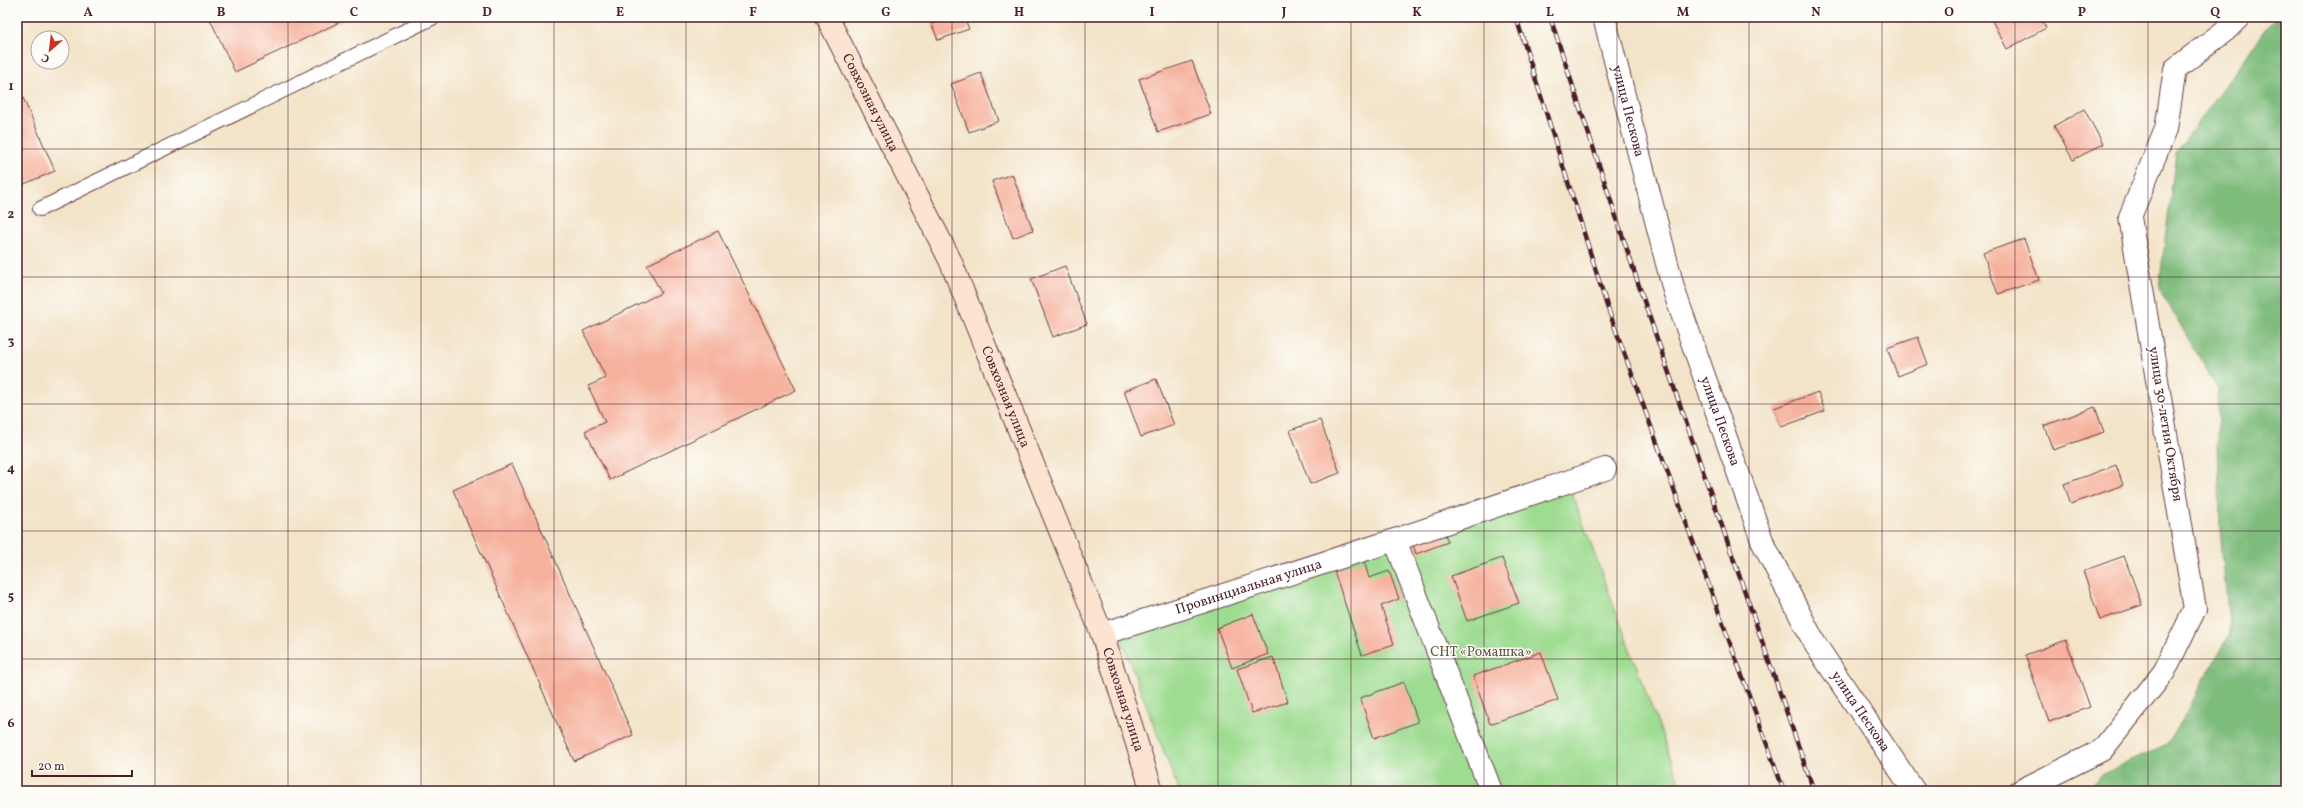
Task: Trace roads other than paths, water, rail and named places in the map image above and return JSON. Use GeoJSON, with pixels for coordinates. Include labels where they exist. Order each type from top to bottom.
{"type":"FeatureCollection","features":[{"type":"Feature","properties":{"kind":"street","name":"Совхозная улица"},"geometry":{"type":"LineString","coordinates":[[827,17],[950,260],[1102,634],[1152,791]]}},
{"type":"Feature","properties":{"kind":"street","name":"улица Пескова"},"geometry":{"type":"LineString","coordinates":[[1604,17],[1674,291],[1763,543],[1815,644],[1914,791]]}},
{"type":"Feature","properties":{"kind":"street","name":"улица 30-летия Октября"},"geometry":{"type":"LineString","coordinates":[[2020,791],[2102,750],[2164,672],[2195,608],[2130,218],[2166,129],[2175,68],[2226,30],[2239,17]]}},
{"type":"Feature","properties":{"kind":"street","name":"Провинциальная улица"},"geometry":{"type":"LineString","coordinates":[[1102,634],[1395,540],[1605,469]]}},
{"type":"Feature","properties":{"kind":"street"},"geometry":{"type":"LineString","coordinates":[[1395,540],[1491,791]]}},
{"type":"Feature","properties":{"kind":"lane"},"geometry":{"type":"LineString","coordinates":[[40,209],[434,17]]}},
{"type":"Feature","properties":{"kind":"railway"},"geometry":{"type":"LineString","coordinates":[[1516,17],[1607,306],[1784,791]]}},
{"type":"Feature","properties":{"kind":"railway"},"geometry":{"type":"LineString","coordinates":[[1550,17],[1645,304],[1814,791]]}},
{"type":"Feature","properties":{"kind":"park label","name":"СНТ «Ромашка»"},"geometry":{"type":"Point","coordinates":[1481,652]}}]}
